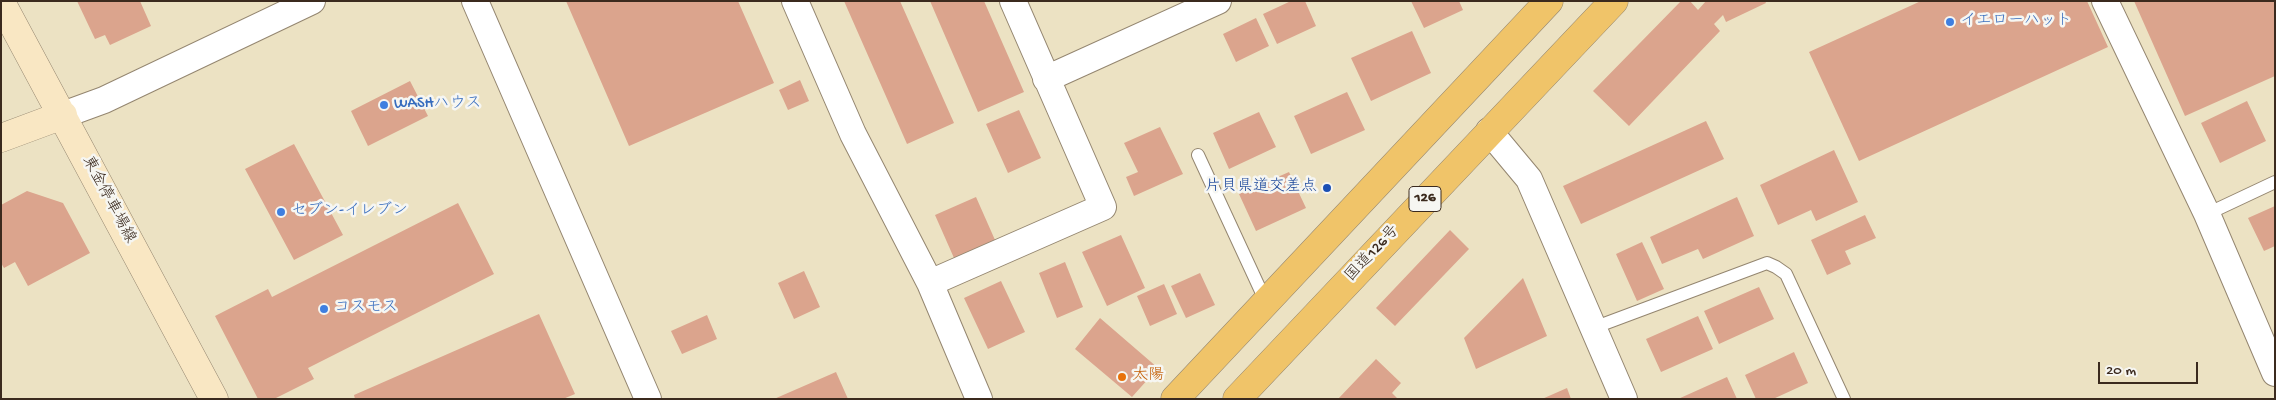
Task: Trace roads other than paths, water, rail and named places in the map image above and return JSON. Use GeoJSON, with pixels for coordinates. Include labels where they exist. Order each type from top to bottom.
{"type":"FeatureCollection","features":[{"type":"Feature","properties":{"kind":"highway"},"geometry":{"type":"LineString","coordinates":[[1175,399],[1549,1]]}},
{"type":"Feature","properties":{"kind":"highway","name":"国道126号"},"geometry":{"type":"LineString","coordinates":[[1237,399],[1614,1]]}},
{"type":"Feature","properties":{"kind":"main road","name":"東金停車場線"},"geometry":{"type":"LineString","coordinates":[[1,2],[214,399]]}},
{"type":"Feature","properties":{"kind":"main road"},"geometry":{"type":"LineString","coordinates":[[1,138],[63,116]]}},
{"type":"Feature","properties":{"kind":"street"},"geometry":{"type":"LineString","coordinates":[[63,116],[104,100],[312,1]]}},
{"type":"Feature","properties":{"kind":"street"},"geometry":{"type":"LineString","coordinates":[[474,1],[648,399]]}},
{"type":"Feature","properties":{"kind":"street"},"geometry":{"type":"LineString","coordinates":[[795,1],[853,134],[930,283],[979,399]]}},
{"type":"Feature","properties":{"kind":"street"},"geometry":{"type":"LineString","coordinates":[[930,283],[1103,207],[1013,1]]}},
{"type":"Feature","properties":{"kind":"street"},"geometry":{"type":"LineString","coordinates":[[1046,78],[1218,1]]}},
{"type":"Feature","properties":{"kind":"street"},"geometry":{"type":"LineString","coordinates":[[2105,1],[2207,214],[2275,373]]}},
{"type":"Feature","properties":{"kind":"street"},"geometry":{"type":"LineString","coordinates":[[1489,131],[1529,179],[1624,399]]}},
{"type":"Feature","properties":{"kind":"lane"},"geometry":{"type":"LineString","coordinates":[[1198,155],[1266,302]]}},
{"type":"Feature","properties":{"kind":"lane"},"geometry":{"type":"LineString","coordinates":[[2207,214],[2275,182]]}},
{"type":"Feature","properties":{"kind":"lane"},"geometry":{"type":"LineString","coordinates":[[1593,328],[1766,264],[1776,266],[1786,274],[1841,398]]}},
{"type":"Feature","properties":{"kind":"place","name":"イエローハット"},"geometry":{"type":"Point","coordinates":[1950,22]}},
{"type":"Feature","properties":{"kind":"place","name":"WASHハウス"},"geometry":{"type":"Point","coordinates":[384,105]}},
{"type":"Feature","properties":{"kind":"place","name":"片貝県道交差点"},"geometry":{"type":"Point","coordinates":[1327,188]}},
{"type":"Feature","properties":{"kind":"place","name":"セブン-イレブン"},"geometry":{"type":"Point","coordinates":[281,212]}},
{"type":"Feature","properties":{"kind":"place","name":"コスモス"},"geometry":{"type":"Point","coordinates":[324,309]}},
{"type":"Feature","properties":{"kind":"place","name":"太陽"},"geometry":{"type":"Point","coordinates":[1122,377]}}]}
